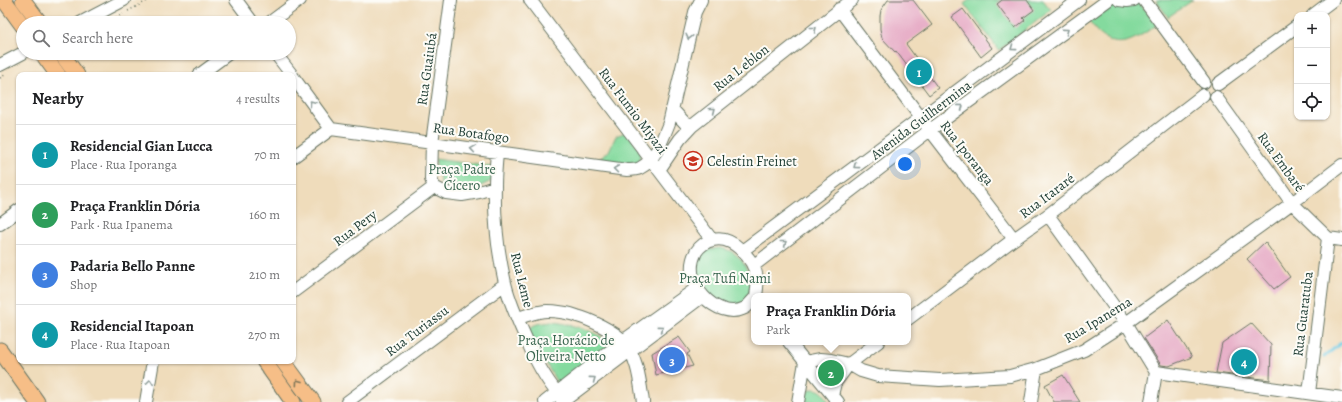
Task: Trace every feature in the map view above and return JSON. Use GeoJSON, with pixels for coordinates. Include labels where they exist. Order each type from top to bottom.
{"type":"FeatureCollection","features":[{"type":"Feature","properties":{"kind":"main road"},"geometry":{"type":"LineString","coordinates":[[4,0],[16,16]]}},
{"type":"Feature","properties":{"kind":"main road"},"geometry":{"type":"LineString","coordinates":[[23,0],[35,16]]}},
{"type":"Feature","properties":{"kind":"main road"},"geometry":{"type":"LineString","coordinates":[[47,60],[56,72]]}},
{"type":"Feature","properties":{"kind":"main road"},"geometry":{"type":"LineString","coordinates":[[66,60],[75,72]]}},
{"type":"Feature","properties":{"kind":"main road"},"geometry":{"type":"LineString","coordinates":[[0,350],[16,364],[38,402]]}},
{"type":"Feature","properties":{"kind":"main road"},"geometry":{"type":"LineString","coordinates":[[266,364],[293,402]]}},
{"type":"Feature","properties":{"kind":"main road"},"geometry":{"type":"LineString","coordinates":[[285,364],[313,402]]}},
{"type":"Feature","properties":{"kind":"street"},"geometry":{"type":"LineString","coordinates":[[93,16],[124,0]]}},
{"type":"Feature","properties":{"kind":"street"},"geometry":{"type":"LineString","coordinates":[[236,0],[248,16]]}},
{"type":"Feature","properties":{"kind":"street"},"geometry":{"type":"LineString","coordinates":[[278,16],[300,0]]}},
{"type":"Feature","properties":{"kind":"street","name":"Rua Guaiubá"},"geometry":{"type":"LineString","coordinates":[[432,143],[451,0]]}},
{"type":"Feature","properties":{"kind":"street","name":"Rua Fumio Miyazi"},"geometry":{"type":"LineString","coordinates":[[530,0],[712,240]]}},
{"type":"Feature","properties":{"kind":"street"},"geometry":{"type":"LineString","coordinates":[[651,159],[665,134],[695,12],[701,0]]}},
{"type":"Feature","properties":{"kind":"street","name":"Rua L eblon"},"geometry":{"type":"LineString","coordinates":[[659,170],[680,139],[692,126],[852,0]]}},
{"type":"Feature","properties":{"kind":"street","name":"Avenida Guilhermina"},"geometry":{"type":"LineString","coordinates":[[742,251],[991,64],[1079,0]]}},
{"type":"Feature","properties":{"kind":"street","name":"Avenida Guilhermina"},"geometry":{"type":"LineString","coordinates":[[753,266],[930,130],[1108,0]]}},
{"type":"Feature","properties":{"kind":"street"},"geometry":{"type":"LineString","coordinates":[[1119,0],[1134,0]]}},
{"type":"Feature","properties":{"kind":"street"},"geometry":{"type":"LineString","coordinates":[[1144,0],[1204,82]]}},
{"type":"Feature","properties":{"kind":"street"},"geometry":{"type":"LineString","coordinates":[[1317,12],[1333,0]]}},
{"type":"Feature","properties":{"kind":"street","name":"Rua Iporanga"},"geometry":{"type":"LineString","coordinates":[[839,9],[1014,239]]}},
{"type":"Feature","properties":{"kind":"street"},"geometry":{"type":"LineString","coordinates":[[1218,84],[1294,28]]}},
{"type":"Feature","properties":{"kind":"street"},"geometry":{"type":"LineString","coordinates":[[0,65],[16,57]]}},
{"type":"Feature","properties":{"kind":"street"},"geometry":{"type":"LineString","coordinates":[[203,72],[219,60]]}},
{"type":"Feature","properties":{"kind":"street"},"geometry":{"type":"LineString","coordinates":[[281,60],[289,72]]}},
{"type":"Feature","properties":{"kind":"street"},"geometry":{"type":"LineString","coordinates":[[1204,82],[1211,80],[1218,84]]}},
{"type":"Feature","properties":{"kind":"street"},"geometry":{"type":"LineString","coordinates":[[296,81],[331,129],[296,155]]}},
{"type":"Feature","properties":{"kind":"street"},"geometry":{"type":"LineString","coordinates":[[1204,82],[1201,89],[1203,96],[1209,99],[1216,97],[1219,91],[1218,84]]}},
{"type":"Feature","properties":{"kind":"street","name":"Rua Itararé"},"geometry":{"type":"LineString","coordinates":[[911,317],[1048,215],[1203,96]]}},
{"type":"Feature","properties":{"kind":"street","name":"Rua Embaré"},"geometry":{"type":"LineString","coordinates":[[1216,97],[1292,203],[1328,238]]}},
{"type":"Feature","properties":{"kind":"street"},"geometry":{"type":"LineString","coordinates":[[672,109],[685,123],[692,126]]}},
{"type":"Feature","properties":{"kind":"street","name":"Rua Botafogo"},"geometry":{"type":"LineString","coordinates":[[331,129],[627,170],[639,168],[651,159]]}},
{"type":"Feature","properties":{"kind":"street"},"geometry":{"type":"LineString","coordinates":[[432,143],[431,179],[434,187],[446,192],[462,195],[479,192],[495,186]]}},
{"type":"Feature","properties":{"kind":"street","name":"Rua Leme"},"geometry":{"type":"LineString","coordinates":[[497,153],[495,186],[499,249],[505,284],[517,318],[535,358],[562,399]]}},
{"type":"Feature","properties":{"kind":"street","name":"Rua Ipanema"},"geometry":{"type":"LineString","coordinates":[[805,362],[821,359],[831,360],[849,364],[861,371],[878,376],[940,380],[1010,376],[1036,369],[1084,350],[1126,323],[1342,165]]}},
{"type":"Feature","properties":{"kind":"street","name":"Rua Pery"},"geometry":{"type":"LineString","coordinates":[[296,290],[434,187]]}},
{"type":"Feature","properties":{"kind":"street"},"geometry":{"type":"LineString","coordinates":[[0,224],[16,212]]}},
{"type":"Feature","properties":{"kind":"street"},"geometry":{"type":"LineString","coordinates":[[1048,215],[1126,323],[1156,372],[1151,402]]}},
{"type":"Feature","properties":{"kind":"street"},"geometry":{"type":"LineString","coordinates":[[1328,238],[1342,240]]}},
{"type":"Feature","properties":{"kind":"street","name":"Rua Guaratuba"},"geometry":{"type":"LineString","coordinates":[[1309,393],[1328,238]]}},
{"type":"Feature","properties":{"kind":"street"},"geometry":{"type":"LineString","coordinates":[[751,302],[746,307],[736,311],[727,310],[714,305],[700,292],[694,282],[691,270],[693,257],[699,247],[712,240],[721,240],[729,241],[742,251],[753,266],[757,278],[756,293]]}},
{"type":"Feature","properties":{"kind":"street","name":"Rua Turiassu"},"geometry":{"type":"LineString","coordinates":[[347,402],[505,284]]}},
{"type":"Feature","properties":{"kind":"street"},"geometry":{"type":"LineString","coordinates":[[545,402],[562,399],[627,346],[700,292]]}},
{"type":"Feature","properties":{"kind":"street"},"geometry":{"type":"LineString","coordinates":[[517,318],[546,311],[578,316],[604,327],[627,346],[633,356],[639,377],[643,402]]}},
{"type":"Feature","properties":{"kind":"street"},"geometry":{"type":"LineString","coordinates":[[791,345],[835,398]]}},
{"type":"Feature","properties":{"kind":"street"},"geometry":{"type":"LineString","coordinates":[[835,398],[835,382],[849,364],[874,345]]}},
{"type":"Feature","properties":{"kind":"street"},"geometry":{"type":"LineString","coordinates":[[798,402],[805,362]]}},
{"type":"Feature","properties":{"kind":"street"},"geometry":{"type":"LineString","coordinates":[[146,402],[152,364]]}},
{"type":"Feature","properties":{"kind":"street"},"geometry":{"type":"LineString","coordinates":[[1031,402],[1036,369]]}},
{"type":"Feature","properties":{"kind":"street"},"geometry":{"type":"LineString","coordinates":[[1156,372],[1342,398]]}},
{"type":"Feature","properties":{"kind":"green space"},"geometry":{"type":"Polygon","coordinates":[[[969,0],[1043,0],[1051,10],[999,50],[964,4],[969,0]]]}},
{"type":"Feature","properties":{"kind":"green space"},"geometry":{"type":"Polygon","coordinates":[[[1110,0],[1138,2],[1158,24],[1147,32],[1128,41],[1119,43],[1103,37],[1086,17],[1110,0]]]}},
{"type":"Feature","properties":{"kind":"green space"},"geometry":{"type":"Polygon","coordinates":[[[1156,0],[1193,0],[1168,17],[1156,0]]]}},
{"type":"Feature","properties":{"kind":"green space"},"geometry":{"type":"Polygon","coordinates":[[[626,132],[638,148],[640,156],[636,165],[597,161],[609,151],[616,136],[626,132]]]}},
{"type":"Feature","properties":{"kind":"green space","name":"Praça Padre Cícero"},"geometry":{"type":"Polygon","coordinates":[[[435,159],[493,167],[493,180],[471,191],[448,189],[441,184],[435,159]]]}},
{"type":"Feature","properties":{"kind":"green space","name":"Praça Tufi Nami"},"geometry":{"type":"Polygon","coordinates":[[[720,248],[736,255],[742,261],[749,276],[750,293],[748,301],[732,309],[710,298],[695,277],[701,253],[711,249],[720,248]]]}},
{"type":"Feature","properties":{"kind":"green space","name":"Praça Horácio de Oliveira Netto"},"geometry":{"type":"Polygon","coordinates":[[[551,322],[575,326],[592,332],[606,340],[610,345],[559,386],[528,332],[532,326],[551,322]]]}},
{"type":"Feature","properties":{"kind":"green space"},"geometry":{"type":"Polygon","coordinates":[[[819,365],[843,365],[832,380],[819,365]]]}},
{"type":"Feature","properties":{"kind":"green space"},"geometry":{"type":"Polygon","coordinates":[[[812,389],[820,391],[824,394],[829,402],[806,402],[807,392],[812,389]]]}},
{"type":"Feature","properties":{"kind":"building"},"geometry":{"type":"Polygon","coordinates":[[[888,0],[913,0],[932,25],[906,44],[938,88],[929,95],[896,51],[895,52],[882,38],[880,16],[881,10],[888,0]]]}},
{"type":"Feature","properties":{"kind":"building"},"geometry":{"type":"Polygon","coordinates":[[[1002,0],[1027,0],[1034,10],[1023,18],[1025,20],[1015,28],[997,4],[1002,0]]]}},
{"type":"Feature","properties":{"kind":"building"},"geometry":{"type":"Polygon","coordinates":[[[963,9],[992,48],[981,57],[952,17],[963,9]]]}},
{"type":"Feature","properties":{"kind":"building"},"geometry":{"type":"Polygon","coordinates":[[[1265,242],[1290,277],[1274,289],[1247,259],[1265,242]]]}},
{"type":"Feature","properties":{"kind":"building"},"geometry":{"type":"Polygon","coordinates":[[[1168,320],[1192,357],[1169,366],[1161,365],[1144,338],[1168,320]]]}},
{"type":"Feature","properties":{"kind":"building"},"geometry":{"type":"Polygon","coordinates":[[[1251,323],[1271,345],[1270,380],[1216,373],[1222,343],[1251,323]]]}},
{"type":"Feature","properties":{"kind":"building"},"geometry":{"type":"Polygon","coordinates":[[[679,337],[690,352],[687,354],[693,366],[656,375],[652,353],[679,337]]]}},
{"type":"Feature","properties":{"kind":"building"},"geometry":{"type":"Polygon","coordinates":[[[1063,375],[1080,402],[1054,402],[1045,385],[1063,375]]]}},
{"type":"Feature","properties":{"kind":"waterway"},"geometry":{"type":"LineString","coordinates":[[1324,357],[1342,342]]}},
{"type":"Feature","properties":{"kind":"place","name":"Residencial Gian Lucca"},"geometry":{"type":"Point","coordinates":[919,72]}},
{"type":"Feature","properties":{"kind":"place","name":"Celestin Freinet"},"geometry":{"type":"Point","coordinates":[693,161]}},
{"type":"Feature","properties":{"kind":"place","name":"Padaria Bello Panne"},"geometry":{"type":"Point","coordinates":[672,360]}},
{"type":"Feature","properties":{"kind":"place","name":"Residencial Itapoan"},"geometry":{"type":"Point","coordinates":[1244,362]}},
{"type":"Feature","properties":{"kind":"place","name":"Praça Franklin Dória"},"geometry":{"type":"Point","coordinates":[831,373]}}]}
